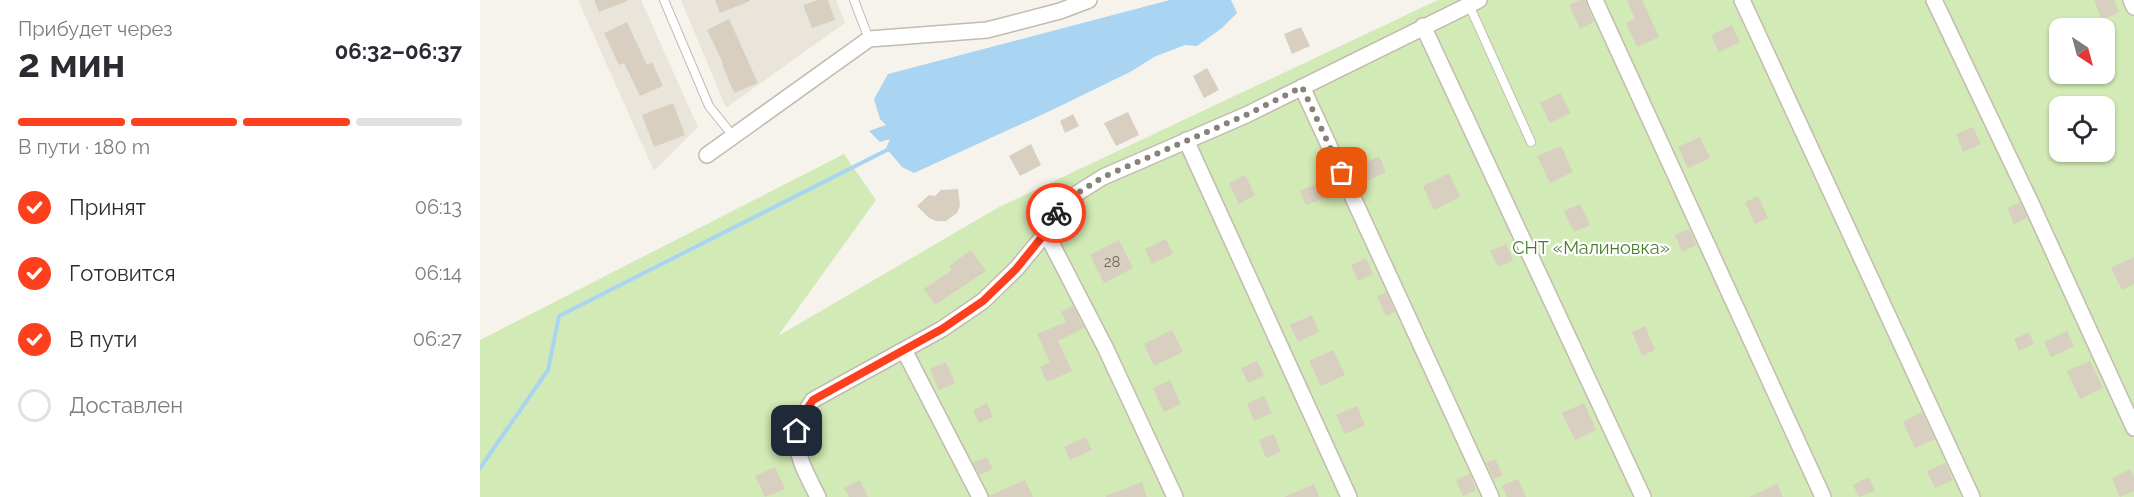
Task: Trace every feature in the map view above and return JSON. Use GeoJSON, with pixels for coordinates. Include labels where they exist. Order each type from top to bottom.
{"type":"FeatureCollection","features":[{"type":"Feature","properties":{"kind":"street"},"geometry":{"type":"LineString","coordinates":[[707,155],[868,39],[987,30],[1060,11],[1089,0]]}},
{"type":"Feature","properties":{"kind":"street"},"geometry":{"type":"LineString","coordinates":[[1595,0],[1823,497]]}},
{"type":"Feature","properties":{"kind":"street"},"geometry":{"type":"LineString","coordinates":[[1742,0],[1972,497]]}},
{"type":"Feature","properties":{"kind":"street"},"geometry":{"type":"LineString","coordinates":[[1934,0],[2030,201],[2134,428]]}},
{"type":"Feature","properties":{"kind":"street"},"geometry":{"type":"LineString","coordinates":[[2131,0],[2134,7]]}},
{"type":"Feature","properties":{"kind":"street"},"geometry":{"type":"LineString","coordinates":[[818,497],[802,466],[797,431],[803,415],[813,400],[942,329],[983,301],[1016,269],[1046,232],[1054,215],[1076,194],[1103,177],[1246,115],[1474,2]]}},
{"type":"Feature","properties":{"kind":"street"},"geometry":{"type":"LineString","coordinates":[[1423,26],[1643,497]]}},
{"type":"Feature","properties":{"kind":"street"},"geometry":{"type":"LineString","coordinates":[[1302,87],[1491,497]]}},
{"type":"Feature","properties":{"kind":"street"},"geometry":{"type":"LineString","coordinates":[[1186,140],[1349,497]]}},
{"type":"Feature","properties":{"kind":"street"},"geometry":{"type":"LineString","coordinates":[[1046,232],[1105,347],[1175,497]]}},
{"type":"Feature","properties":{"kind":"street"},"geometry":{"type":"LineString","coordinates":[[904,350],[980,497]]}},
{"type":"Feature","properties":{"kind":"lane"},"geometry":{"type":"LineString","coordinates":[[664,0],[709,106],[733,136]]}},
{"type":"Feature","properties":{"kind":"lane"},"geometry":{"type":"LineString","coordinates":[[854,0],[868,39]]}},
{"type":"Feature","properties":{"kind":"lane"},"geometry":{"type":"LineString","coordinates":[[1474,2],[1531,142]]}},
{"type":"Feature","properties":{"kind":"shaded area"},"geometry":{"type":"Polygon","coordinates":[[[578,0],[641,0],[698,127],[654,171],[578,0]]]}},
{"type":"Feature","properties":{"kind":"shaded area"},"geometry":{"type":"Polygon","coordinates":[[[681,0],[836,0],[845,23],[726,108],[681,0]]]}},
{"type":"Feature","properties":{"kind":"green space","name":"СНТ «Малиновка»"},"geometry":{"type":"Polygon","coordinates":[[[1438,0],[2134,0],[2134,497],[480,497],[480,340],[844,154],[876,200],[778,336],[999,207],[1438,0]]]}},
{"type":"Feature","properties":{"kind":"water"},"geometry":{"type":"Polygon","coordinates":[[[1170,0],[1231,0],[1237,13],[1222,28],[1197,46],[1185,45],[1154,57],[1132,71],[1050,111],[914,173],[902,167],[886,148],[890,139],[880,142],[869,131],[886,125],[880,119],[874,99],[888,74],[1170,0]]]}},
{"type":"Feature","properties":{"kind":"building"},"geometry":{"type":"Polygon","coordinates":[[[594,0],[627,0],[627,1],[599,12],[594,0]]]}},
{"type":"Feature","properties":{"kind":"building"},"geometry":{"type":"Polygon","coordinates":[[[715,0],[750,0],[750,1],[720,13],[715,0]]]}},
{"type":"Feature","properties":{"kind":"building"},"geometry":{"type":"Polygon","coordinates":[[[818,0],[828,0],[835,20],[812,28],[803,5],[818,0]]]}},
{"type":"Feature","properties":{"kind":"building"},"geometry":{"type":"Polygon","coordinates":[[[1585,0],[1594,22],[1580,29],[1569,5],[1585,0]]]}},
{"type":"Feature","properties":{"kind":"building"},"geometry":{"type":"Polygon","coordinates":[[[1627,0],[1642,0],[1659,37],[1637,47],[1626,23],[1635,19],[1627,0]]]}},
{"type":"Feature","properties":{"kind":"building"},"geometry":{"type":"Polygon","coordinates":[[[2094,0],[2114,0],[2119,12],[2101,18],[2094,0]]]}},
{"type":"Feature","properties":{"kind":"building"},"geometry":{"type":"Polygon","coordinates":[[[729,19],[758,83],[734,93],[707,30],[729,19]]]}},
{"type":"Feature","properties":{"kind":"building"},"geometry":{"type":"Polygon","coordinates":[[[627,22],[647,65],[652,62],[663,86],[640,96],[624,63],[619,65],[604,33],[627,22]]]}},
{"type":"Feature","properties":{"kind":"building"},"geometry":{"type":"Polygon","coordinates":[[[1732,25],[1740,42],[1719,52],[1711,35],[1732,25]]]}},
{"type":"Feature","properties":{"kind":"building"},"geometry":{"type":"Polygon","coordinates":[[[1301,27],[1310,46],[1292,54],[1284,34],[1301,27]]]}},
{"type":"Feature","properties":{"kind":"building"},"geometry":{"type":"Polygon","coordinates":[[[1207,68],[1219,90],[1204,98],[1193,76],[1207,68]]]}},
{"type":"Feature","properties":{"kind":"building"},"geometry":{"type":"Polygon","coordinates":[[[1560,93],[1571,113],[1550,123],[1540,103],[1560,93]]]}},
{"type":"Feature","properties":{"kind":"building"},"geometry":{"type":"Polygon","coordinates":[[[673,103],[685,135],[654,147],[642,115],[673,103]]]}},
{"type":"Feature","properties":{"kind":"building"},"geometry":{"type":"Polygon","coordinates":[[[1128,112],[1139,135],[1116,146],[1104,123],[1128,112]]]}},
{"type":"Feature","properties":{"kind":"building"},"geometry":{"type":"Polygon","coordinates":[[[1073,114],[1079,126],[1065,133],[1060,121],[1073,114]]]}},
{"type":"Feature","properties":{"kind":"building"},"geometry":{"type":"Polygon","coordinates":[[[1973,127],[1981,144],[1963,152],[1956,134],[1973,127]]]}},
{"type":"Feature","properties":{"kind":"building"},"geometry":{"type":"Polygon","coordinates":[[[1700,137],[1710,158],[1688,168],[1678,147],[1700,137]]]}},
{"type":"Feature","properties":{"kind":"building"},"geometry":{"type":"Polygon","coordinates":[[[1031,144],[1041,165],[1020,176],[1009,156],[1031,144]]]}},
{"type":"Feature","properties":{"kind":"building"},"geometry":{"type":"Polygon","coordinates":[[[1561,146],[1573,172],[1550,183],[1537,156],[1561,146]]]}},
{"type":"Feature","properties":{"kind":"building"},"geometry":{"type":"Polygon","coordinates":[[[1379,156],[1386,172],[1366,182],[1359,166],[1379,156]]]}},
{"type":"Feature","properties":{"kind":"building"},"geometry":{"type":"Polygon","coordinates":[[[1449,173],[1460,197],[1434,210],[1423,186],[1449,173]]]}},
{"type":"Feature","properties":{"kind":"building"},"geometry":{"type":"Polygon","coordinates":[[[1245,175],[1255,195],[1239,204],[1229,183],[1245,175]]]}},
{"type":"Feature","properties":{"kind":"building"},"geometry":{"type":"Polygon","coordinates":[[[1321,182],[1327,197],[1306,205],[1300,191],[1321,182]]]}},
{"type":"Feature","properties":{"kind":"building"},"geometry":{"type":"Polygon","coordinates":[[[958,189],[960,206],[957,213],[946,221],[929,218],[917,206],[929,195],[935,196],[941,190],[958,189]]]}},
{"type":"Feature","properties":{"kind":"building"},"geometry":{"type":"Polygon","coordinates":[[[1758,196],[1768,218],[1755,224],[1745,202],[1758,196]]]}},
{"type":"Feature","properties":{"kind":"building"},"geometry":{"type":"Polygon","coordinates":[[[2020,202],[2027,218],[2014,224],[2007,208],[2020,202]]]}},
{"type":"Feature","properties":{"kind":"building"},"geometry":{"type":"Polygon","coordinates":[[[1580,204],[1590,225],[1574,232],[1564,211],[1580,204]]]}},
{"type":"Feature","properties":{"kind":"building"},"geometry":{"type":"Polygon","coordinates":[[[1689,229],[1696,245],[1682,252],[1675,235],[1689,229]]]}},
{"type":"Feature","properties":{"kind":"building"},"geometry":{"type":"Polygon","coordinates":[[[1166,239],[1173,254],[1152,264],[1145,249],[1166,239]]]}},
{"type":"Feature","properties":{"kind":"building"},"geometry":{"type":"Polygon","coordinates":[[[1119,240],[1133,268],[1104,283],[1090,255],[1119,240]]]}},
{"type":"Feature","properties":{"kind":"building"},"geometry":{"type":"Polygon","coordinates":[[[1506,244],[1513,260],[1498,267],[1490,251],[1506,244]]]}},
{"type":"Feature","properties":{"kind":"building"},"geometry":{"type":"Polygon","coordinates":[[[971,250],[986,271],[935,305],[924,289],[952,270],[949,266],[971,250]]]}},
{"type":"Feature","properties":{"kind":"building"},"geometry":{"type":"Polygon","coordinates":[[[2134,257],[2134,284],[2122,290],[2111,268],[2134,257]]]}},
{"type":"Feature","properties":{"kind":"building"},"geometry":{"type":"Polygon","coordinates":[[[1366,258],[1373,274],[1358,281],[1351,265],[1366,258]]]}},
{"type":"Feature","properties":{"kind":"building"},"geometry":{"type":"Polygon","coordinates":[[[1386,292],[1395,312],[1386,316],[1377,296],[1386,292]]]}},
{"type":"Feature","properties":{"kind":"building"},"geometry":{"type":"Polygon","coordinates":[[[1073,306],[1084,328],[1058,341],[1072,371],[1047,382],[1040,367],[1050,362],[1037,334],[1066,322],[1061,312],[1073,306]]]}},
{"type":"Feature","properties":{"kind":"building"},"geometry":{"type":"Polygon","coordinates":[[[1312,315],[1319,332],[1298,342],[1290,325],[1312,315]]]}},
{"type":"Feature","properties":{"kind":"building"},"geometry":{"type":"Polygon","coordinates":[[[1645,326],[1655,350],[1642,356],[1632,332],[1645,326]]]}},
{"type":"Feature","properties":{"kind":"building"},"geometry":{"type":"Polygon","coordinates":[[[1172,330],[1183,352],[1154,366],[1144,344],[1172,330]]]}},
{"type":"Feature","properties":{"kind":"building"},"geometry":{"type":"Polygon","coordinates":[[[2067,331],[2074,346],[2051,357],[2044,342],[2067,331]]]}},
{"type":"Feature","properties":{"kind":"building"},"geometry":{"type":"Polygon","coordinates":[[[2029,332],[2034,344],[2019,351],[2014,339],[2029,332]]]}},
{"type":"Feature","properties":{"kind":"building"},"geometry":{"type":"Polygon","coordinates":[[[1333,350],[1345,375],[1321,386],[1309,361],[1333,350]]]}},
{"type":"Feature","properties":{"kind":"building"},"geometry":{"type":"Polygon","coordinates":[[[1257,361],[1264,376],[1248,383],[1241,368],[1257,361]]]}},
{"type":"Feature","properties":{"kind":"building"},"geometry":{"type":"Polygon","coordinates":[[[2090,361],[2103,388],[2080,399],[2067,371],[2090,361]]]}},
{"type":"Feature","properties":{"kind":"building"},"geometry":{"type":"Polygon","coordinates":[[[946,362],[955,383],[939,390],[930,369],[946,362]]]}},
{"type":"Feature","properties":{"kind":"building"},"geometry":{"type":"Polygon","coordinates":[[[1170,380],[1181,404],[1164,412],[1153,388],[1170,380]]]}},
{"type":"Feature","properties":{"kind":"building"},"geometry":{"type":"Polygon","coordinates":[[[1264,396],[1272,413],[1254,421],[1247,404],[1264,396]]]}},
{"type":"Feature","properties":{"kind":"building"},"geometry":{"type":"Polygon","coordinates":[[[987,403],[993,417],[979,423],[973,410],[987,403]]]}},
{"type":"Feature","properties":{"kind":"building"},"geometry":{"type":"Polygon","coordinates":[[[1584,403],[1596,430],[1575,440],[1562,413],[1584,403]]]}},
{"type":"Feature","properties":{"kind":"building"},"geometry":{"type":"Polygon","coordinates":[[[1357,406],[1365,425],[1345,434],[1336,415],[1357,406]]]}},
{"type":"Feature","properties":{"kind":"building"},"geometry":{"type":"Polygon","coordinates":[[[1922,412],[1935,439],[1915,448],[1903,422],[1922,412]]]}},
{"type":"Feature","properties":{"kind":"building"},"geometry":{"type":"Polygon","coordinates":[[[1274,434],[1281,452],[1266,458],[1259,440],[1274,434]]]}},
{"type":"Feature","properties":{"kind":"building"},"geometry":{"type":"Polygon","coordinates":[[[1086,437],[1092,450],[1070,460],[1064,447],[1086,437]]]}},
{"type":"Feature","properties":{"kind":"building"},"geometry":{"type":"Polygon","coordinates":[[[987,457],[993,469],[980,475],[973,463],[987,457]]]}},
{"type":"Feature","properties":{"kind":"building"},"geometry":{"type":"Polygon","coordinates":[[[1495,459],[1503,475],[1494,479],[1486,463],[1495,459]]]}},
{"type":"Feature","properties":{"kind":"building"},"geometry":{"type":"Polygon","coordinates":[[[1945,463],[1953,480],[1935,488],[1927,471],[1945,463]]]}},
{"type":"Feature","properties":{"kind":"building"},"geometry":{"type":"Polygon","coordinates":[[[775,467],[785,489],[765,497],[755,476],[775,467]]]}},
{"type":"Feature","properties":{"kind":"building"},"geometry":{"type":"Polygon","coordinates":[[[2130,469],[2134,477],[2134,491],[2120,497],[2112,478],[2130,469]]]}},
{"type":"Feature","properties":{"kind":"building"},"geometry":{"type":"Polygon","coordinates":[[[1470,474],[1476,490],[1463,496],[1456,480],[1470,474]]]}},
{"type":"Feature","properties":{"kind":"building"},"geometry":{"type":"Polygon","coordinates":[[[1869,477],[1875,491],[1859,497],[1853,485],[1869,477]]]}},
{"type":"Feature","properties":{"kind":"building"},"geometry":{"type":"Polygon","coordinates":[[[1518,479],[1526,497],[1507,497],[1502,486],[1518,479]]]}},
{"type":"Feature","properties":{"kind":"building"},"geometry":{"type":"Polygon","coordinates":[[[860,480],[868,497],[849,497],[844,488],[860,480]]]}},
{"type":"Feature","properties":{"kind":"building"},"geometry":{"type":"Polygon","coordinates":[[[1025,480],[1033,497],[989,496],[1025,480]]]}},
{"type":"Feature","properties":{"kind":"building"},"geometry":{"type":"Polygon","coordinates":[[[1142,482],[1147,497],[1106,497],[1106,496],[1142,482]]]}},
{"type":"Feature","properties":{"kind":"building"},"geometry":{"type":"Polygon","coordinates":[[[1314,484],[1319,497],[1284,497],[1314,484]]]}},
{"type":"Feature","properties":{"kind":"building"},"geometry":{"type":"Polygon","coordinates":[[[1777,484],[1783,497],[1749,497],[1777,484]]]}},
{"type":"Feature","properties":{"kind":"waterway"},"geometry":{"type":"LineString","coordinates":[[480,468],[548,370],[559,316],[891,148]]}},
{"type":"Feature","properties":{"kind":"way so far"},"geometry":{"type":"LineString","coordinates":[[1056,213],[1076,194],[1103,177],[1246,115],[1302,87],[1342,173]]}},
{"type":"Feature","properties":{"kind":"route"},"geometry":{"type":"LineString","coordinates":[[797,431],[803,415],[813,400],[942,329],[983,301],[1016,269],[1046,232],[1056,213]]}}]}
